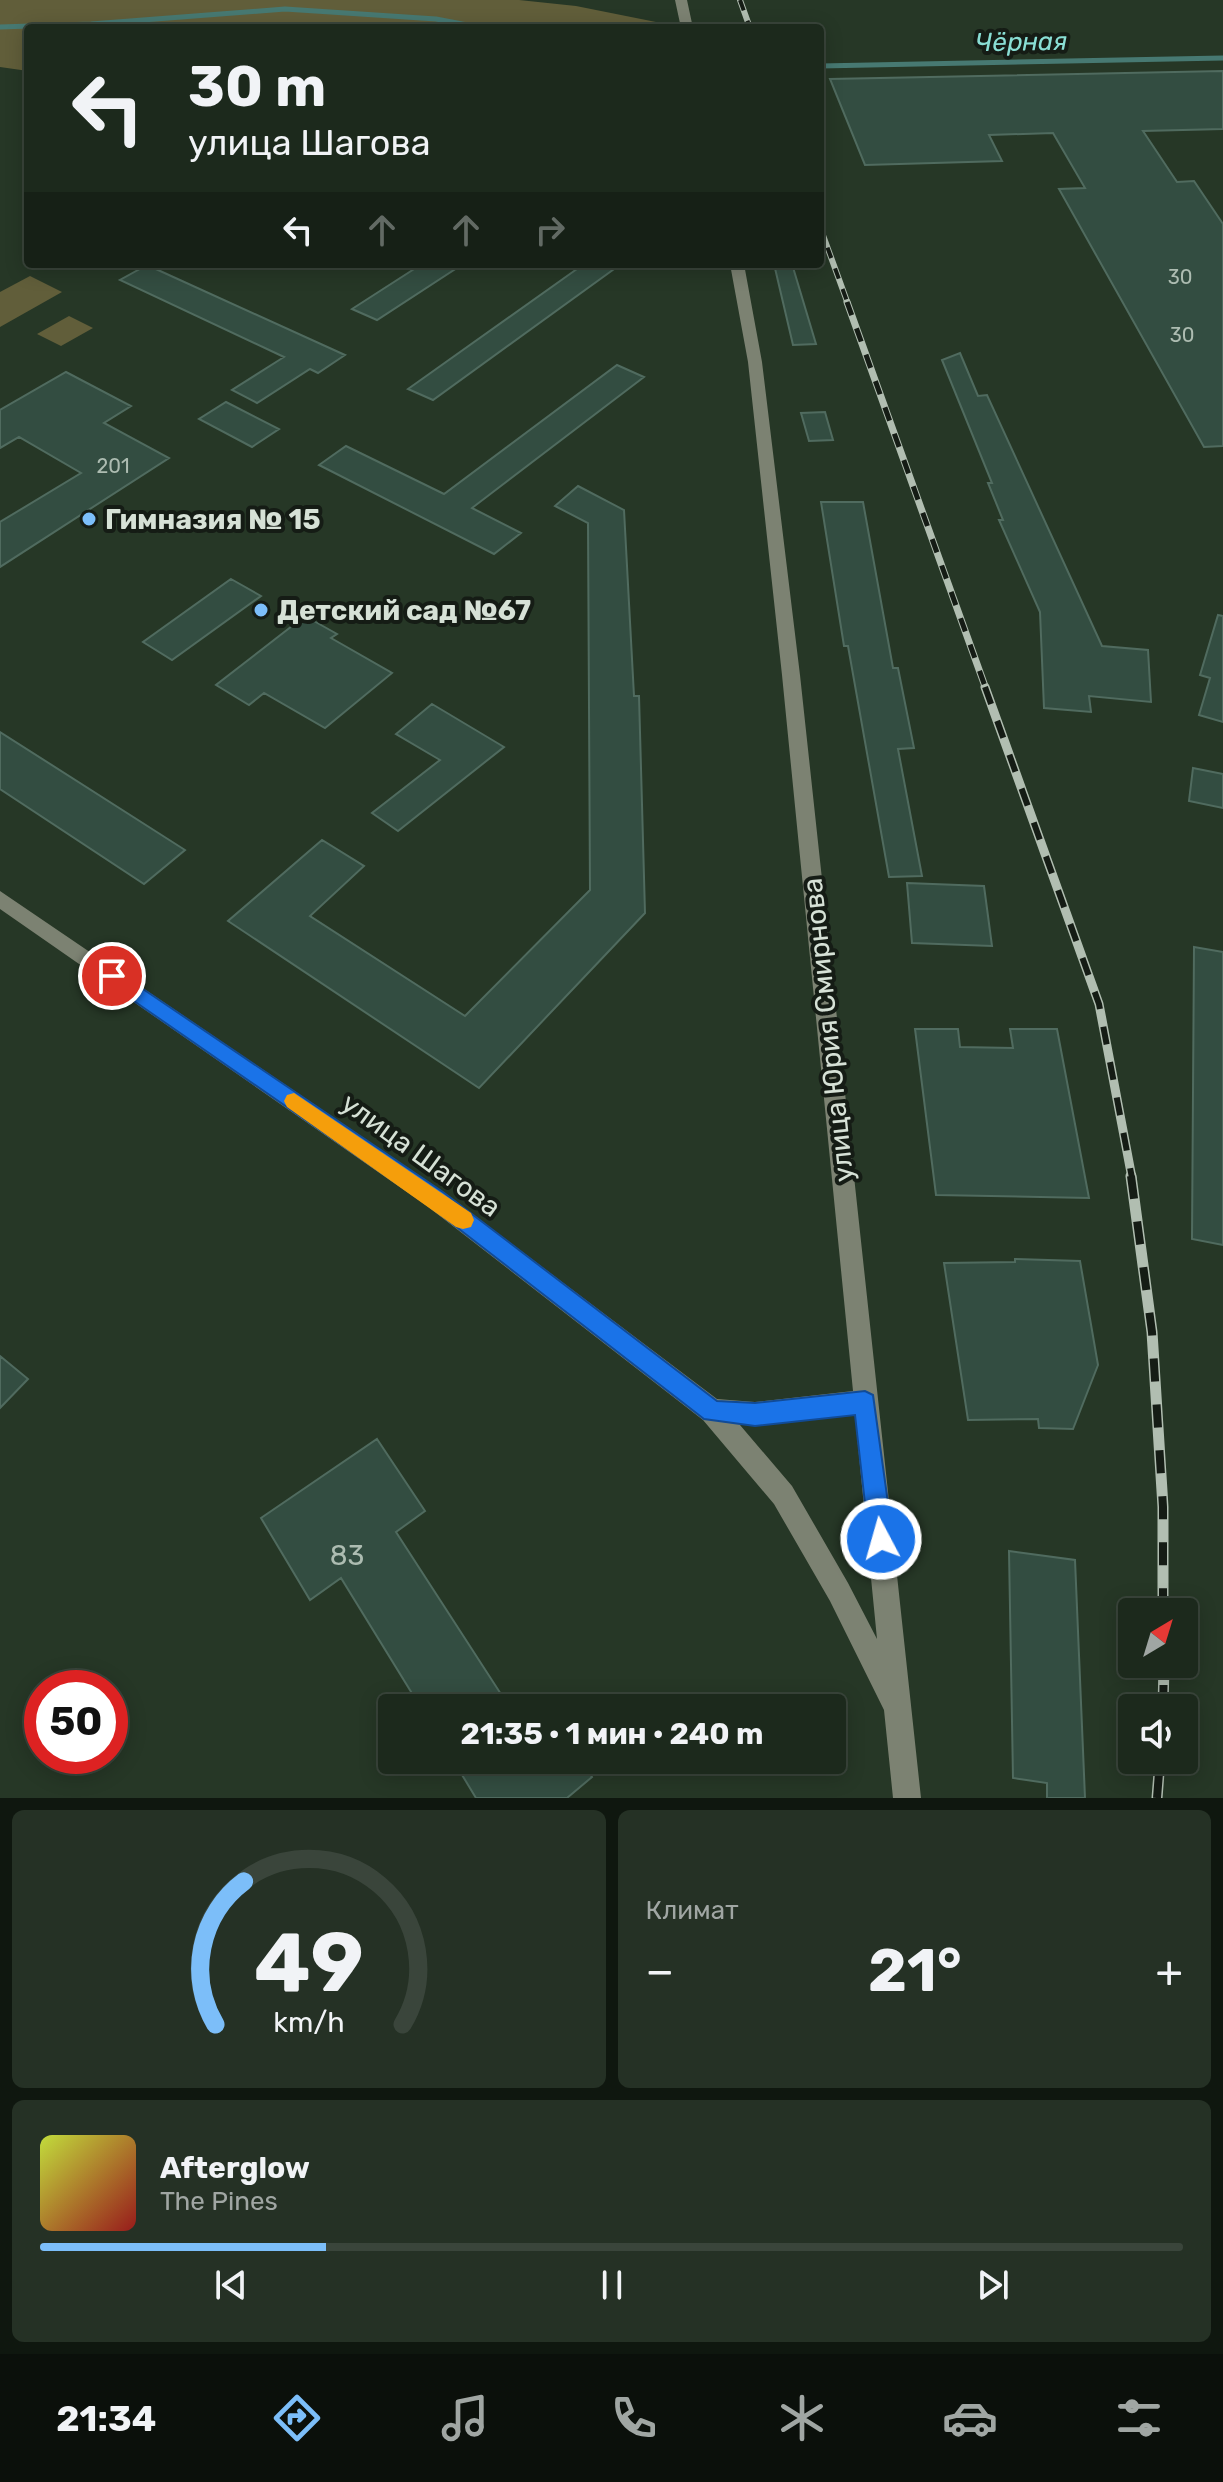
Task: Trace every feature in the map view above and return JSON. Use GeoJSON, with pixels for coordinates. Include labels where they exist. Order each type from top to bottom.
{"type":"FeatureCollection","features":[{"type":"Feature","properties":{"kind":"main road"},"geometry":{"type":"LineString","coordinates":[[681,0],[686,24]]}},
{"type":"Feature","properties":{"kind":"main road","name":"улица Юрия Смирнова"},"geometry":{"type":"LineString","coordinates":[[738,268],[755,362],[791,675],[907,1798]]}},
{"type":"Feature","properties":{"kind":"main road","name":"улица Шагова"},"geometry":{"type":"LineString","coordinates":[[0,899],[435,1199],[712,1411],[783,1495],[839,1592],[899,1711]]}},
{"type":"Feature","properties":{"kind":"main road"},"geometry":{"type":"LineString","coordinates":[[712,1411],[755,1414],[865,1402]]}},
{"type":"Feature","properties":{"kind":"shaded area"},"geometry":{"type":"Polygon","coordinates":[[[0,0],[519,0],[576,6],[662,24],[24,24],[24,70],[0,67],[0,0]]]}},
{"type":"Feature","properties":{"kind":"shaded area"},"geometry":{"type":"Polygon","coordinates":[[[30,276],[62,292],[0,327],[0,292],[30,276]]]}},
{"type":"Feature","properties":{"kind":"shaded area"},"geometry":{"type":"Polygon","coordinates":[[[69,316],[93,328],[61,346],[37,334],[69,316]]]}},
{"type":"Feature","properties":{"kind":"building"},"geometry":{"type":"Polygon","coordinates":[[[1223,71],[1223,129],[1143,131],[1177,182],[1194,181],[1223,224],[1223,446],[1204,447],[1059,189],[1085,188],[1053,133],[989,135],[1002,161],[865,165],[830,79],[1223,71]]]}},
{"type":"Feature","properties":{"kind":"building"},"geometry":{"type":"Polygon","coordinates":[[[142,268],[154,268],[345,355],[318,373],[310,369],[257,403],[232,390],[284,357],[120,280],[142,268]]]}},
{"type":"Feature","properties":{"kind":"building"},"geometry":{"type":"Polygon","coordinates":[[[416,268],[457,268],[377,320],[352,309],[416,268]]]}},
{"type":"Feature","properties":{"kind":"building"},"geometry":{"type":"Polygon","coordinates":[[[578,268],[615,268],[433,400],[408,389],[578,268]]]}},
{"type":"Feature","properties":{"kind":"building"},"geometry":{"type":"Polygon","coordinates":[[[775,268],[793,268],[816,344],[793,345],[775,268]]]}},
{"type":"Feature","properties":{"kind":"building"},"geometry":{"type":"Polygon","coordinates":[[[960,353],[978,396],[987,395],[1102,646],[1148,650],[1151,702],[1089,696],[1091,712],[1044,708],[1040,612],[999,520],[1003,520],[988,483],[992,483],[942,360],[960,353]]]}},
{"type":"Feature","properties":{"kind":"building"},"geometry":{"type":"Polygon","coordinates":[[[617,365],[644,377],[472,508],[521,533],[494,554],[319,465],[346,446],[444,494],[617,365]]]}},
{"type":"Feature","properties":{"kind":"building"},"geometry":{"type":"Polygon","coordinates":[[[66,372],[131,406],[104,423],[169,458],[0,567],[0,522],[81,473],[19,437],[0,448],[0,410],[66,372]]]}},
{"type":"Feature","properties":{"kind":"building"},"geometry":{"type":"Polygon","coordinates":[[[226,402],[279,429],[252,447],[199,419],[226,402]]]}},
{"type":"Feature","properties":{"kind":"building"},"geometry":{"type":"Polygon","coordinates":[[[825,412],[833,440],[809,441],[801,413],[825,412]]]}},
{"type":"Feature","properties":{"kind":"building"},"geometry":{"type":"Polygon","coordinates":[[[578,486],[624,510],[634,696],[639,696],[645,913],[479,1088],[228,921],[322,840],[364,866],[310,916],[465,1016],[590,890],[588,523],[555,506],[578,486]]]}},
{"type":"Feature","properties":{"kind":"building"},"geometry":{"type":"Polygon","coordinates":[[[821,502],[863,502],[893,668],[898,668],[914,748],[898,749],[922,876],[889,877],[848,646],[844,646],[821,502]]]}},
{"type":"Feature","properties":{"kind":"building"},"geometry":{"type":"Polygon","coordinates":[[[231,579],[261,596],[172,660],[143,642],[231,579]]]}},
{"type":"Feature","properties":{"kind":"building"},"geometry":{"type":"Polygon","coordinates":[[[1218,615],[1223,616],[1223,722],[1199,715],[1210,678],[1200,675],[1218,615]]]}},
{"type":"Feature","properties":{"kind":"building"},"geometry":{"type":"Polygon","coordinates":[[[305,616],[337,634],[331,638],[392,673],[325,728],[264,693],[249,705],[216,685],[305,616]]]}},
{"type":"Feature","properties":{"kind":"building"},"geometry":{"type":"Polygon","coordinates":[[[432,704],[504,747],[398,831],[372,813],[440,760],[396,734],[432,704]]]}},
{"type":"Feature","properties":{"kind":"building"},"geometry":{"type":"Polygon","coordinates":[[[0,732],[185,850],[144,884],[0,789],[0,732]]]}},
{"type":"Feature","properties":{"kind":"building"},"geometry":{"type":"Polygon","coordinates":[[[1193,768],[1223,774],[1223,808],[1189,801],[1193,768]]]}},
{"type":"Feature","properties":{"kind":"building"},"geometry":{"type":"Polygon","coordinates":[[[907,883],[984,886],[992,946],[912,943],[907,883]]]}},
{"type":"Feature","properties":{"kind":"building"},"geometry":{"type":"Polygon","coordinates":[[[1194,947],[1223,952],[1223,1245],[1192,1239],[1194,947]]]}},
{"type":"Feature","properties":{"kind":"building"},"geometry":{"type":"Polygon","coordinates":[[[915,1029],[958,1029],[960,1047],[1013,1048],[1010,1029],[1057,1029],[1089,1198],[936,1195],[915,1029]]]}},
{"type":"Feature","properties":{"kind":"building"},"geometry":{"type":"Polygon","coordinates":[[[1015,1259],[1080,1261],[1098,1365],[1073,1429],[1039,1428],[1038,1419],[968,1420],[944,1263],[1015,1262],[1015,1259]]]}},
{"type":"Feature","properties":{"kind":"building"},"geometry":{"type":"Polygon","coordinates":[[[0,1356],[28,1379],[0,1408],[0,1356]]]}},
{"type":"Feature","properties":{"kind":"building"},"geometry":{"type":"Polygon","coordinates":[[[377,1439],[425,1511],[396,1532],[501,1694],[412,1694],[341,1578],[310,1600],[261,1518],[377,1439]]]}},
{"type":"Feature","properties":{"kind":"building"},"geometry":{"type":"Polygon","coordinates":[[[1009,1551],[1075,1560],[1085,1798],[1047,1798],[1047,1783],[1013,1778],[1009,1551]]]}},
{"type":"Feature","properties":{"kind":"building"},"geometry":{"type":"Polygon","coordinates":[[[461,1774],[590,1774],[592,1777],[567,1798],[476,1798],[461,1774]]]}},
{"type":"Feature","properties":{"kind":"waterway","name":"Чёрная"},"geometry":{"type":"LineString","coordinates":[[91,24],[285,9],[436,19],[462,24]]}},
{"type":"Feature","properties":{"kind":"waterway","name":"Чёрная"},"geometry":{"type":"LineString","coordinates":[[0,27],[24,26]]}},
{"type":"Feature","properties":{"kind":"waterway","name":"Чёрная"},"geometry":{"type":"LineString","coordinates":[[824,66],[1223,58]]}},
{"type":"Feature","properties":{"kind":"railway"},"geometry":{"type":"LineString","coordinates":[[740,0],[749,24]]}},
{"type":"Feature","properties":{"kind":"railway"},"geometry":{"type":"LineString","coordinates":[[824,238],[848,304]]}},
{"type":"Feature","properties":{"kind":"railway"},"geometry":{"type":"LineString","coordinates":[[847,302],[986,689]]}},
{"type":"Feature","properties":{"kind":"railway"},"geometry":{"type":"LineString","coordinates":[[985,687],[1099,1004],[1132,1178]]}},
{"type":"Feature","properties":{"kind":"railway"},"geometry":{"type":"LineString","coordinates":[[1131,1176],[1152,1332],[1163,1507],[1163,1598]]}},
{"type":"Feature","properties":{"kind":"railway"},"geometry":{"type":"LineString","coordinates":[[1163,1694],[1164,1678]]}},
{"type":"Feature","properties":{"kind":"railway"},"geometry":{"type":"LineString","coordinates":[[1157,1798],[1159,1774]]}},
{"type":"Feature","properties":{"kind":"slow traffic"},"geometry":{"type":"LineString","coordinates":[[294,1101],[463,1220]]}},
{"type":"Feature","properties":{"kind":"place","name":"Гимназия № 15"},"geometry":{"type":"Point","coordinates":[89,519]}},
{"type":"Feature","properties":{"kind":"place","name":"Детский сад №67"},"geometry":{"type":"Point","coordinates":[261,610]}},
{"type":"Feature","properties":{"kind":"route"},"geometry":{"type":"LineString","coordinates":[[112,976],[435,1199],[712,1411],[755,1414],[865,1402],[881,1539]]}}]}
